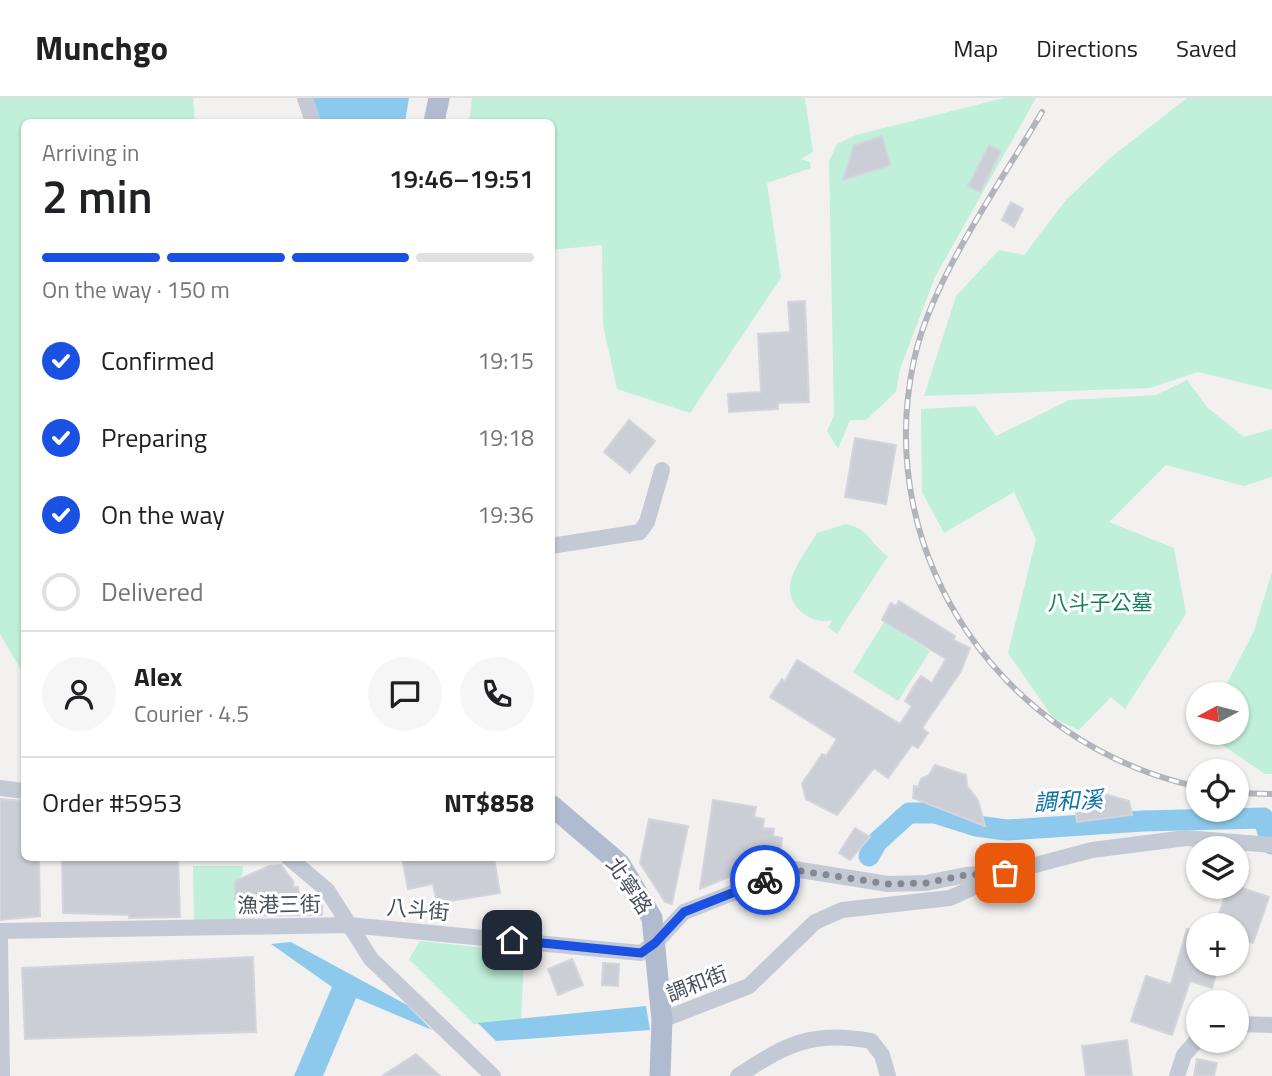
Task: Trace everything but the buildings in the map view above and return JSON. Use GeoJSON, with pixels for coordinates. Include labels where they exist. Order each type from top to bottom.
{"type":"FeatureCollection","features":[{"type":"Feature","properties":{"kind":"main road"},"geometry":{"type":"LineString","coordinates":[[435,119],[439,98]]}},
{"type":"Feature","properties":{"kind":"main road","name":"北寧路"},"geometry":{"type":"LineString","coordinates":[[555,808],[620,864],[652,918],[662,1020],[660,1076]]}},
{"type":"Feature","properties":{"kind":"street"},"geometry":{"type":"LineString","coordinates":[[304,98],[312,119]]}},
{"type":"Feature","properties":{"kind":"street"},"geometry":{"type":"LineString","coordinates":[[555,545],[640,532],[647,522],[662,470]]}},
{"type":"Feature","properties":{"kind":"street"},"geometry":{"type":"LineString","coordinates":[[0,788],[21,791]]}},
{"type":"Feature","properties":{"kind":"street","name":"調和街"},"geometry":{"type":"LineString","coordinates":[[662,1020],[750,986],[815,922],[842,910],[950,898],[1005,873],[1092,850],[1199,838],[1270,845]]}},
{"type":"Feature","properties":{"kind":"street"},"geometry":{"type":"LineString","coordinates":[[293,861],[327,890],[349,925]]}},
{"type":"Feature","properties":{"kind":"street","name":"調和街"},"geometry":{"type":"LineString","coordinates":[[655,943],[684,912],[794,870],[888,884],[926,883],[966,875],[1005,873]]}},
{"type":"Feature","properties":{"kind":"street","name":"八斗街"},"geometry":{"type":"LineString","coordinates":[[349,925],[641,953],[655,943]]}},
{"type":"Feature","properties":{"kind":"street","name":"漁港三街"},"geometry":{"type":"LineString","coordinates":[[0,931],[349,925],[371,959],[494,1076]]}},
{"type":"Feature","properties":{"kind":"street"},"geometry":{"type":"LineString","coordinates":[[0,939],[2,1076]]}},
{"type":"Feature","properties":{"kind":"street"},"geometry":{"type":"LineString","coordinates":[[1249,1024],[1272,1025]]}},
{"type":"Feature","properties":{"kind":"street"},"geometry":{"type":"LineString","coordinates":[[738,1076],[779,1049],[815,1038],[871,1041],[882,1055],[888,1076]]}},
{"type":"Feature","properties":{"kind":"street"},"geometry":{"type":"LineString","coordinates":[[1177,1076],[1186,1053]]}},
{"type":"Feature","properties":{"kind":"green space"},"geometry":{"type":"Polygon","coordinates":[[[0,98],[193,98],[195,119],[21,119],[21,670],[0,634],[0,98]]]}},
{"type":"Feature","properties":{"kind":"green space"},"geometry":{"type":"Polygon","coordinates":[[[472,98],[805,98],[813,152],[801,159],[810,162],[811,168],[767,183],[781,278],[690,413],[617,389],[603,325],[602,245],[555,250],[555,119],[469,119],[472,98]]]}},
{"type":"Feature","properties":{"kind":"green space"},"geometry":{"type":"Polygon","coordinates":[[[1004,98],[1036,98],[935,277],[900,369],[896,392],[866,420],[850,420],[838,449],[827,431],[834,416],[829,161],[837,144],[856,135],[1004,98]]]}},
{"type":"Feature","properties":{"kind":"green space"},"geometry":{"type":"Polygon","coordinates":[[[1187,98],[1272,98],[1272,390],[1198,372],[1150,388],[924,396],[956,296],[999,250],[1024,255],[1065,201],[1110,158],[1187,98]]]}},
{"type":"Feature","properties":{"kind":"green space","name":"八斗子公墓"},"geometry":{"type":"Polygon","coordinates":[[[1187,380],[1207,407],[1244,437],[1272,429],[1272,477],[1244,486],[1166,465],[1109,522],[1174,548],[1186,614],[1125,709],[1111,697],[1079,730],[1053,718],[1008,653],[1036,539],[1014,492],[944,533],[922,492],[921,409],[975,406],[996,436],[1069,400],[1156,395],[1187,380]]]}},
{"type":"Feature","properties":{"kind":"green space"},"geometry":{"type":"Polygon","coordinates":[[[846,524],[861,530],[888,556],[837,634],[828,627],[833,620],[824,621],[807,616],[794,604],[790,587],[797,566],[817,533],[846,524]]]}},
{"type":"Feature","properties":{"kind":"green space"},"geometry":{"type":"Polygon","coordinates":[[[1272,572],[1272,774],[1265,774],[1249,763],[1249,759],[1243,759],[1224,746],[1250,746],[1250,682],[1228,682],[1254,631],[1272,572]]]}},
{"type":"Feature","properties":{"kind":"green space"},"geometry":{"type":"Polygon","coordinates":[[[884,622],[930,651],[898,701],[853,672],[884,622]]]}},
{"type":"Feature","properties":{"kind":"green space"},"geometry":{"type":"Polygon","coordinates":[[[193,866],[243,866],[242,876],[234,881],[236,920],[194,921],[193,866]]]}},
{"type":"Feature","properties":{"kind":"green space"},"geometry":{"type":"Polygon","coordinates":[[[420,941],[524,952],[521,1024],[474,1024],[409,959],[420,941]]]}},
{"type":"Feature","properties":{"kind":"water"},"geometry":{"type":"Polygon","coordinates":[[[313,98],[409,98],[406,119],[320,119],[313,98]]]}},
{"type":"Feature","properties":{"kind":"water"},"geometry":{"type":"Polygon","coordinates":[[[291,942],[407,1005],[432,1030],[356,998],[323,1076],[294,1076],[332,987],[271,944],[291,942]]]}},
{"type":"Feature","properties":{"kind":"water"},"geometry":{"type":"Polygon","coordinates":[[[646,1006],[650,1030],[496,1041],[478,1023],[646,1006]]]}},
{"type":"Feature","properties":{"kind":"waterway","name":"調和溪"},"geometry":{"type":"LineString","coordinates":[[869,856],[877,842],[909,813],[935,813],[976,826],[1007,830],[1143,821],[1263,818],[1272,844]]}},
{"type":"Feature","properties":{"kind":"railway"},"geometry":{"type":"LineString","coordinates":[[1042,112],[951,265],[923,329],[914,360],[906,434],[913,504],[934,571],[968,632],[1012,686],[1067,731],[1129,765],[1186,783]]}},
{"type":"Feature","properties":{"kind":"railway"},"geometry":{"type":"LineString","coordinates":[[1249,793],[1272,794]]}},
{"type":"Feature","properties":{"kind":"way so far"},"geometry":{"type":"LineString","coordinates":[[765,880],[794,870],[833,873],[888,884],[926,883],[966,875],[1005,873]]}},
{"type":"Feature","properties":{"kind":"route"},"geometry":{"type":"LineString","coordinates":[[512,940],[641,953],[655,943],[684,912],[765,880]]}}]}
